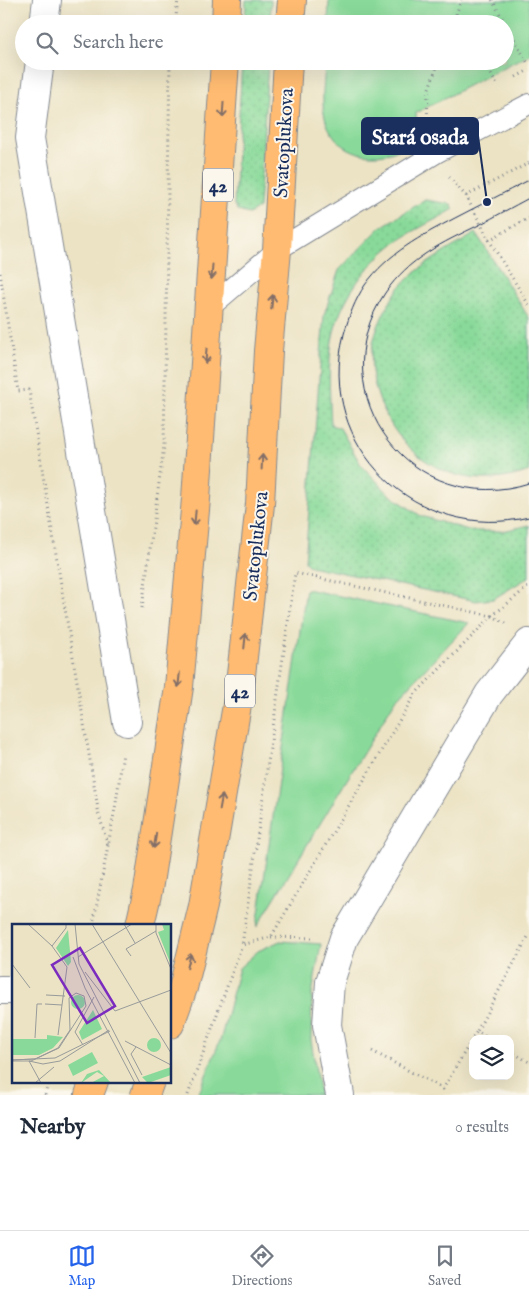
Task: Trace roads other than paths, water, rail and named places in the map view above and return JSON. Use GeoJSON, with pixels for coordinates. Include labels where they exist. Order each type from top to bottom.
{"type":"FeatureCollection","features":[{"type":"Feature","properties":{"kind":"main road"},"geometry":{"type":"LineString","coordinates":[[226,15],[227,0]]}},
{"type":"Feature","properties":{"kind":"main road"},"geometry":{"type":"LineString","coordinates":[[291,15],[292,0]]}},
{"type":"Feature","properties":{"kind":"main road","name":"42"},"geometry":{"type":"LineString","coordinates":[[140,924],[148,890],[178,686],[196,499],[224,70]]}},
{"type":"Feature","properties":{"kind":"main road","name":"Svatoplukova"},"geometry":{"type":"LineString","coordinates":[[171,1021],[183,988],[203,906],[240,693],[260,504],[268,351],[277,250],[287,70]]}},
{"type":"Feature","properties":{"kind":"main road"},"geometry":{"type":"LineString","coordinates":[[89,1095],[94,1082]]}},
{"type":"Feature","properties":{"kind":"main road"},"geometry":{"type":"LineString","coordinates":[[145,1095],[150,1082]]}},
{"type":"Feature","properties":{"kind":"street"},"geometry":{"type":"LineString","coordinates":[[45,15],[47,0]]}},
{"type":"Feature","properties":{"kind":"street"},"geometry":{"type":"LineString","coordinates":[[39,70],[30,138],[127,722]]}},
{"type":"Feature","properties":{"kind":"street"},"geometry":{"type":"LineString","coordinates":[[340,1095],[326,1025],[330,982],[344,938],[489,694],[529,643]]}},
{"type":"Feature","properties":{"kind":"lane"},"geometry":{"type":"LineString","coordinates":[[209,308],[277,250],[436,153],[529,104]]}},
{"type":"Feature","properties":{"kind":"tram line"},"geometry":{"type":"LineString","coordinates":[[529,180],[455,218],[406,246],[374,274],[358,296],[348,321],[344,334],[339,375],[345,414],[361,448],[384,478],[414,500],[449,516],[488,521],[529,517]]}},
{"type":"Feature","properties":{"kind":"tram line"},"geometry":{"type":"LineString","coordinates":[[529,198],[439,245],[416,261],[394,281],[385,293],[367,332],[363,371],[370,408],[388,440],[415,466],[448,483],[487,490],[529,483]]}},
{"type":"Feature","properties":{"kind":"place","name":"Stará osada"},"geometry":{"type":"Point","coordinates":[487,202]}}]}
